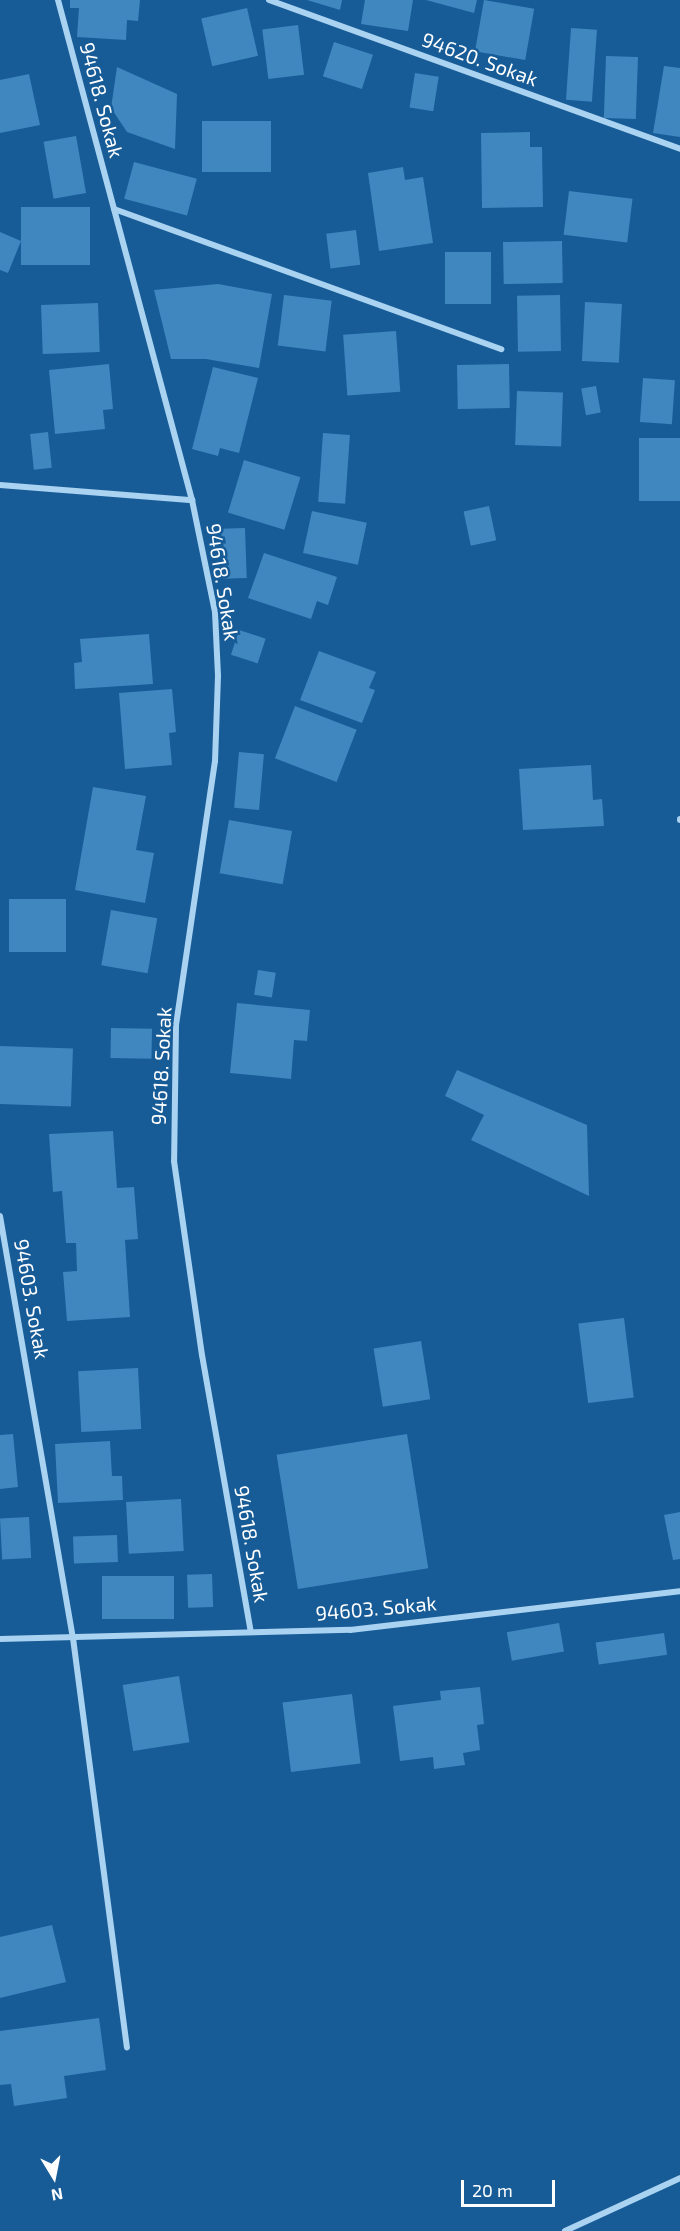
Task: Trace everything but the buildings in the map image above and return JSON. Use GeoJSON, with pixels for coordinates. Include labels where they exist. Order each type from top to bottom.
{"type":"FeatureCollection","features":[{"type":"Feature","properties":{"kind":"street","name":"94618. Sokak"},"geometry":{"type":"LineString","coordinates":[[58,0],[192,500],[215,612],[218,718],[209,821],[176,1025],[174,1161],[202,1355],[251,1632]]}},
{"type":"Feature","properties":{"kind":"street","name":"94620. Sokak"},"geometry":{"type":"LineString","coordinates":[[269,0],[680,148]]}},
{"type":"Feature","properties":{"kind":"street"},"geometry":{"type":"LineString","coordinates":[[114,209],[501,349]]}},
{"type":"Feature","properties":{"kind":"street","name":"94618. Sokak"},"geometry":{"type":"LineString","coordinates":[[0,484],[192,500]]}},
{"type":"Feature","properties":{"kind":"street","name":"94603. Sokak"},"geometry":{"type":"LineString","coordinates":[[0,1216],[73,1638],[128,2048]]}},
{"type":"Feature","properties":{"kind":"street","name":"94603. Sokak"},"geometry":{"type":"LineString","coordinates":[[0,1639],[350,1630],[680,1591]]}},
{"type":"Feature","properties":{"kind":"street"},"geometry":{"type":"LineString","coordinates":[[565,2231],[680,2178]]}}]}
